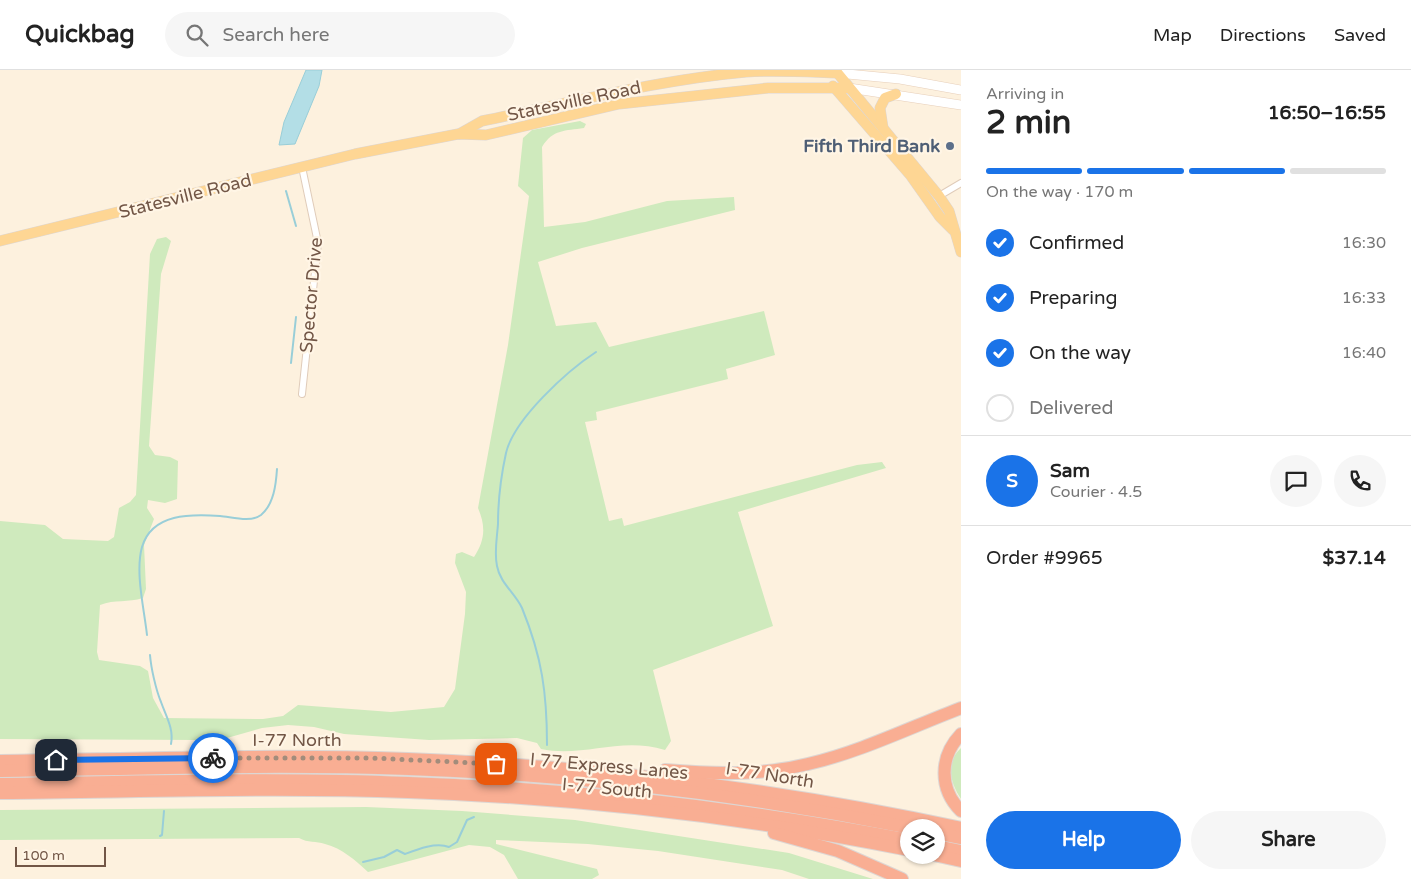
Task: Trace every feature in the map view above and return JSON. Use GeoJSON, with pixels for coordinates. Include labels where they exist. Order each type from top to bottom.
{"type":"FeatureCollection","features":[{"type":"Feature","properties":{"kind":"highway"},"geometry":{"type":"LineString","coordinates":[[572,769],[586,764],[716,774],[756,773],[788,768],[838,755],[961,708]]}},
{"type":"Feature","properties":{"kind":"highway"},"geometry":{"type":"LineString","coordinates":[[961,734],[948,753],[944,773],[947,790],[961,811]]}},
{"type":"Feature","properties":{"kind":"highway","name":"I-77 North"},"geometry":{"type":"LineString","coordinates":[[0,761],[292,758],[445,761],[572,769],[678,780],[766,792],[961,828]]}},
{"type":"Feature","properties":{"kind":"highway","name":"I 77 Express Lanes"},"geometry":{"type":"LineString","coordinates":[[0,771],[292,767],[481,772],[601,781],[714,794],[823,811],[900,826]]}},
{"type":"Feature","properties":{"kind":"highway","name":"I 77 Express Lanes"},"geometry":{"type":"LineString","coordinates":[[0,784],[301,780],[480,786],[675,803],[780,817],[900,838]]}},
{"type":"Feature","properties":{"kind":"highway","name":"I-77 South"},"geometry":{"type":"LineString","coordinates":[[0,794],[284,790],[407,792],[561,801],[711,817],[900,848]]}},
{"type":"Feature","properties":{"kind":"highway"},"geometry":{"type":"LineString","coordinates":[[711,817],[831,849],[902,879]]}},
{"type":"Feature","properties":{"kind":"highway"},"geometry":{"type":"LineString","coordinates":[[945,834],[961,838]]}},
{"type":"Feature","properties":{"kind":"highway"},"geometry":{"type":"LineString","coordinates":[[945,848],[961,851]]}},
{"type":"Feature","properties":{"kind":"highway"},"geometry":{"type":"LineString","coordinates":[[945,857],[961,861]]}},
{"type":"Feature","properties":{"kind":"main road","name":"Statesville Road"},"geometry":{"type":"LineString","coordinates":[[458,134],[482,121],[617,92],[682,80],[773,70],[836,72],[900,79],[961,90]]}},
{"type":"Feature","properties":{"kind":"main road"},"geometry":{"type":"LineString","coordinates":[[822,71],[834,88],[916,183],[940,217],[954,231]]}},
{"type":"Feature","properties":{"kind":"main road"},"geometry":{"type":"LineString","coordinates":[[836,72],[885,133],[940,196],[949,211],[961,252]]}},
{"type":"Feature","properties":{"kind":"main road","name":"Statesville Road"},"geometry":{"type":"LineString","coordinates":[[0,241],[388,147],[458,134],[486,136],[619,104],[768,88],[849,88],[961,105]]}},
{"type":"Feature","properties":{"kind":"main road"},"geometry":{"type":"LineString","coordinates":[[617,92],[619,104]]}},
{"type":"Feature","properties":{"kind":"main road"},"geometry":{"type":"LineString","coordinates":[[885,133],[880,121],[880,108],[885,98],[896,94]]}},
{"type":"Feature","properties":{"kind":"street","name":"Spector Drive"},"geometry":{"type":"LineString","coordinates":[[302,167],[318,243],[302,394]]}},
{"type":"Feature","properties":{"kind":"street"},"geometry":{"type":"LineString","coordinates":[[940,196],[961,182]]}},
{"type":"Feature","properties":{"kind":"green space"},"geometry":{"type":"Polygon","coordinates":[[[580,121],[586,124],[584,128],[555,134],[542,147],[544,227],[585,222],[667,201],[734,197],[735,210],[582,248],[538,262],[556,326],[596,322],[609,347],[764,311],[775,355],[726,369],[728,379],[596,412],[597,420],[585,422],[609,521],[622,518],[624,526],[857,465],[882,462],[886,468],[738,512],[773,626],[653,670],[671,741],[665,750],[633,745],[557,751],[541,749],[537,743],[517,738],[429,740],[344,734],[314,727],[288,725],[262,728],[227,738],[200,740],[0,739],[0,521],[45,525],[63,539],[108,541],[114,537],[119,508],[130,502],[136,495],[150,254],[157,239],[166,237],[171,241],[161,274],[149,446],[155,455],[170,457],[178,461],[177,499],[165,503],[148,500],[147,508],[154,519],[144,545],[146,589],[143,598],[100,605],[97,652],[99,660],[140,666],[148,671],[153,698],[164,718],[263,719],[283,716],[298,705],[391,712],[444,707],[455,689],[465,614],[466,592],[455,563],[456,554],[462,552],[474,557],[483,533],[478,508],[508,345],[529,196],[518,186],[523,138],[532,130],[580,121]]]}},
{"type":"Feature","properties":{"kind":"green space"},"geometry":{"type":"Polygon","coordinates":[[[961,748],[961,799],[952,780],[951,766],[961,748]]]}},
{"type":"Feature","properties":{"kind":"green space"},"geometry":{"type":"Polygon","coordinates":[[[366,807],[462,811],[575,820],[789,853],[873,879],[809,879],[782,870],[658,851],[588,844],[496,840],[496,844],[597,869],[599,875],[592,879],[518,879],[504,855],[490,847],[469,845],[368,872],[354,859],[331,846],[299,838],[0,840],[0,810],[366,807]]]}},
{"type":"Feature","properties":{"kind":"water"},"geometry":{"type":"Polygon","coordinates":[[[306,70],[322,70],[319,86],[295,144],[279,145],[284,122],[306,70]]]}},
{"type":"Feature","properties":{"kind":"waterway"},"geometry":{"type":"LineString","coordinates":[[286,191],[296,226]]}},
{"type":"Feature","properties":{"kind":"waterway"},"geometry":{"type":"LineString","coordinates":[[291,363],[296,317]]}},
{"type":"Feature","properties":{"kind":"waterway"},"geometry":{"type":"LineString","coordinates":[[547,745],[546,709],[539,659],[522,608],[501,578],[496,561],[500,488],[506,453],[519,426],[530,411],[557,383],[596,352]]}},
{"type":"Feature","properties":{"kind":"waterway"},"geometry":{"type":"LineString","coordinates":[[147,635],[139,568],[142,547],[147,536],[154,528],[174,518],[209,515],[252,519],[261,515],[272,500],[277,469]]}},
{"type":"Feature","properties":{"kind":"waterway"},"geometry":{"type":"LineString","coordinates":[[150,655],[159,697],[170,728],[171,744]]}},
{"type":"Feature","properties":{"kind":"waterway"},"geometry":{"type":"LineString","coordinates":[[160,836],[162,835],[164,811]]}},
{"type":"Feature","properties":{"kind":"waterway"},"geometry":{"type":"LineString","coordinates":[[363,862],[384,857],[397,850],[405,854],[421,848],[438,845],[449,847],[457,842],[467,820],[474,817]]}},
{"type":"Feature","properties":{"kind":"way so far"},"geometry":{"type":"LineString","coordinates":[[213,758],[372,758],[496,764]]}},
{"type":"Feature","properties":{"kind":"place","name":"Fifth Third Bank"},"geometry":{"type":"Point","coordinates":[950,146]}},
{"type":"Feature","properties":{"kind":"route"},"geometry":{"type":"LineString","coordinates":[[56,760],[213,758]]}}]}
